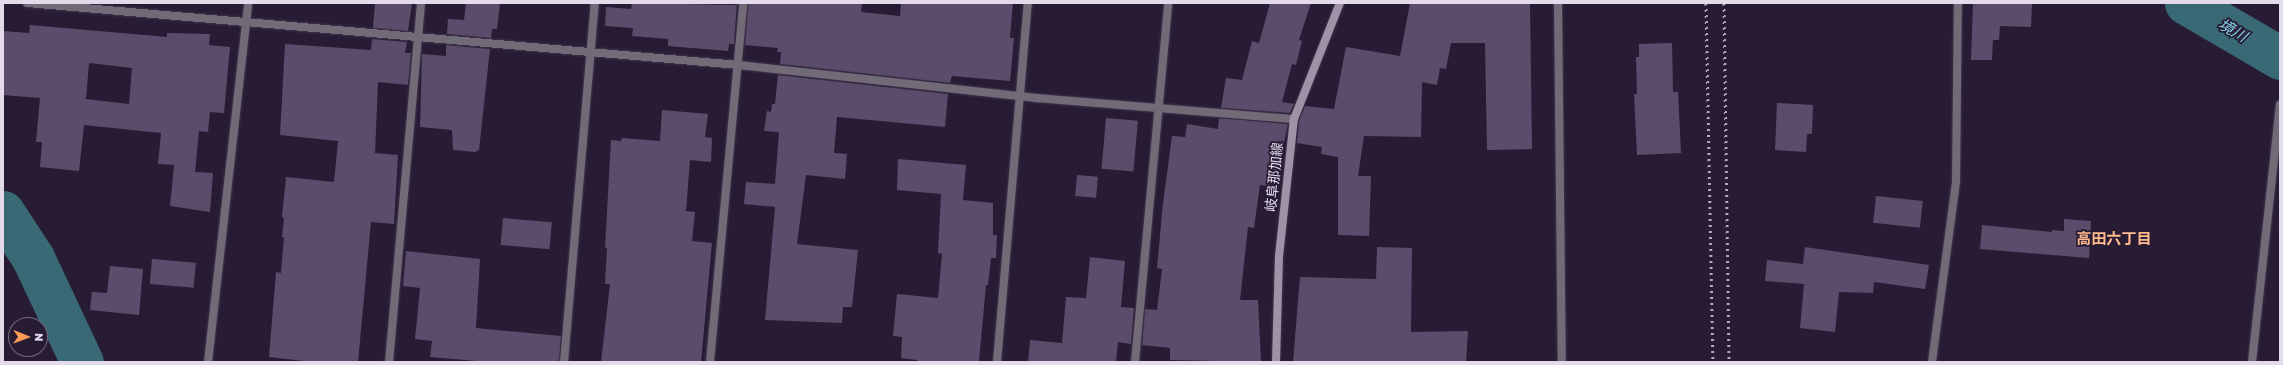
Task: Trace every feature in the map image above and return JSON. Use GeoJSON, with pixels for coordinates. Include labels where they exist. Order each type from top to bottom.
{"type":"FeatureCollection","features":[{"type":"Feature","properties":{"kind":"main road","name":"岐阜那加線"},"geometry":{"type":"LineString","coordinates":[[1276,362],[1279,256],[1294,119],[1340,3]]}},
{"type":"Feature","properties":{"kind":"street"},"geometry":{"type":"LineString","coordinates":[[27,3],[590,54],[738,65],[1020,95],[1294,119]]}},
{"type":"Feature","properties":{"kind":"street"},"geometry":{"type":"LineString","coordinates":[[208,362],[248,3]]}},
{"type":"Feature","properties":{"kind":"street"},"geometry":{"type":"LineString","coordinates":[[390,362],[421,3]]}},
{"type":"Feature","properties":{"kind":"street"},"geometry":{"type":"LineString","coordinates":[[564,362],[595,3]]}},
{"type":"Feature","properties":{"kind":"street"},"geometry":{"type":"LineString","coordinates":[[710,362],[743,3]]}},
{"type":"Feature","properties":{"kind":"street"},"geometry":{"type":"LineString","coordinates":[[997,362],[1028,3]]}},
{"type":"Feature","properties":{"kind":"street"},"geometry":{"type":"LineString","coordinates":[[1135,362],[1168,3]]}},
{"type":"Feature","properties":{"kind":"street"},"geometry":{"type":"LineString","coordinates":[[1558,3],[1562,362]]}},
{"type":"Feature","properties":{"kind":"street"},"geometry":{"type":"LineString","coordinates":[[1932,362],[1956,182],[1958,3]]}},
{"type":"Feature","properties":{"kind":"street"},"geometry":{"type":"LineString","coordinates":[[2252,362],[2280,106]]}},
{"type":"Feature","properties":{"kind":"building"},"geometry":{"type":"Polygon","coordinates":[[[375,3],[412,3],[408,31],[373,28],[375,3]]]}},
{"type":"Feature","properties":{"kind":"building"},"geometry":{"type":"Polygon","coordinates":[[[466,3],[500,3],[497,29],[492,29],[491,38],[447,34],[448,19],[464,20],[466,3]]]}},
{"type":"Feature","properties":{"kind":"building"},"geometry":{"type":"Polygon","coordinates":[[[632,3],[735,5],[737,3],[734,44],[729,44],[728,51],[668,46],[668,39],[632,36],[633,28],[605,26],[606,7],[631,9],[632,3]]]}},
{"type":"Feature","properties":{"kind":"building"},"geometry":{"type":"Polygon","coordinates":[[[748,3],[862,3],[861,12],[900,16],[901,3],[1013,3],[1010,38],[1014,38],[1010,81],[952,76],[950,83],[780,64],[781,52],[777,52],[778,48],[745,45],[748,3]]]}},
{"type":"Feature","properties":{"kind":"building"},"geometry":{"type":"Polygon","coordinates":[[[1270,3],[1311,3],[1299,40],[1302,41],[1296,65],[1292,64],[1282,102],[1294,104],[1290,113],[1221,108],[1226,78],[1242,80],[1252,41],[1259,43],[1270,3]]]}},
{"type":"Feature","properties":{"kind":"building"},"geometry":{"type":"Polygon","coordinates":[[[1410,3],[1530,3],[1532,149],[1487,150],[1485,43],[1451,43],[1446,69],[1440,68],[1437,85],[1422,82],[1421,137],[1364,136],[1358,176],[1371,176],[1369,236],[1338,235],[1338,157],[1321,154],[1322,147],[1297,143],[1299,120],[1305,106],[1334,109],[1346,47],[1400,56],[1410,3]]]}},
{"type":"Feature","properties":{"kind":"building"},"geometry":{"type":"Polygon","coordinates":[[[1973,3],[2032,3],[2031,27],[2000,26],[1999,40],[1993,40],[1992,60],[1971,60],[1973,3]]]}},
{"type":"Feature","properties":{"kind":"building"},"geometry":{"type":"Polygon","coordinates":[[[30,25],[167,37],[167,33],[210,34],[209,45],[230,47],[224,113],[210,112],[208,132],[199,131],[195,172],[213,173],[210,212],[170,206],[174,165],[158,164],[161,133],[84,125],[79,171],[40,167],[42,142],[36,142],[40,98],[3,95],[3,31],[29,33],[30,25]],[[89,63],[86,99],[129,104],[132,68],[89,63]]]}},
{"type":"Feature","properties":{"kind":"building"},"geometry":{"type":"Polygon","coordinates":[[[372,39],[407,42],[405,53],[411,53],[408,85],[378,82],[375,153],[398,155],[394,224],[371,222],[358,362],[313,362],[269,357],[276,272],[281,273],[284,237],[282,237],[284,218],[282,217],[286,177],[334,182],[338,141],[280,135],[285,44],[371,50],[372,39]]]}},
{"type":"Feature","properties":{"kind":"building"},"geometry":{"type":"Polygon","coordinates":[[[1672,43],[1673,92],[1678,92],[1681,153],[1637,155],[1634,94],[1637,94],[1636,57],[1639,57],[1639,44],[1672,43]]]}},
{"type":"Feature","properties":{"kind":"building"},"geometry":{"type":"Polygon","coordinates":[[[446,45],[490,49],[479,150],[475,152],[453,150],[452,130],[420,127],[422,54],[446,56],[446,45]]]}},
{"type":"Feature","properties":{"kind":"building"},"geometry":{"type":"Polygon","coordinates":[[[778,75],[948,94],[945,127],[837,117],[834,153],[847,154],[845,179],[806,175],[797,244],[858,250],[852,307],[843,307],[842,323],[765,320],[775,207],[744,204],[746,182],[775,184],[779,132],[764,131],[767,111],[771,112],[772,104],[775,104],[778,75]]]}},
{"type":"Feature","properties":{"kind":"building"},"geometry":{"type":"Polygon","coordinates":[[[1777,103],[1813,105],[1812,134],[1807,134],[1806,152],[1775,150],[1777,103]]]}},
{"type":"Feature","properties":{"kind":"building"},"geometry":{"type":"Polygon","coordinates":[[[662,110],[708,114],[705,137],[712,138],[711,162],[690,160],[686,211],[695,212],[692,241],[712,243],[701,362],[601,362],[610,284],[605,284],[607,248],[605,248],[611,140],[621,141],[622,138],[660,141],[662,110]]]}},
{"type":"Feature","properties":{"kind":"building"},"geometry":{"type":"Polygon","coordinates":[[[1106,118],[1138,121],[1133,172],[1102,169],[1106,118]]]}},
{"type":"Feature","properties":{"kind":"building"},"geometry":{"type":"Polygon","coordinates":[[[1219,118],[1288,124],[1274,187],[1260,185],[1254,228],[1248,227],[1240,300],[1258,300],[1261,362],[1170,360],[1170,348],[1142,345],[1145,309],[1157,310],[1162,269],[1157,268],[1163,203],[1172,136],[1185,137],[1187,124],[1218,129],[1219,118]]]}},
{"type":"Feature","properties":{"kind":"building"},"geometry":{"type":"Polygon","coordinates":[[[898,159],[966,165],[963,200],[993,203],[993,235],[997,235],[996,258],[991,258],[988,285],[986,285],[979,362],[917,362],[917,360],[901,358],[902,337],[893,336],[897,294],[938,298],[942,254],[938,253],[941,194],[897,190],[898,159]]]}},
{"type":"Feature","properties":{"kind":"building"},"geometry":{"type":"Polygon","coordinates":[[[1077,175],[1098,177],[1096,198],[1075,196],[1077,175]]]}},
{"type":"Feature","properties":{"kind":"building"},"geometry":{"type":"Polygon","coordinates":[[[1876,196],[1923,201],[1920,228],[1873,223],[1876,196]]]}},
{"type":"Feature","properties":{"kind":"building"},"geometry":{"type":"Polygon","coordinates":[[[503,218],[552,222],[549,249],[501,245],[503,218]]]}},
{"type":"Feature","properties":{"kind":"building"},"geometry":{"type":"Polygon","coordinates":[[[2064,219],[2091,221],[2089,258],[1980,249],[1982,225],[2052,232],[2052,230],[2064,231],[2064,219]]]}},
{"type":"Feature","properties":{"kind":"building"},"geometry":{"type":"Polygon","coordinates":[[[1377,247],[1412,248],[1411,332],[1468,331],[1466,362],[1293,362],[1300,277],[1376,279],[1377,247]]]}},
{"type":"Feature","properties":{"kind":"building"},"geometry":{"type":"Polygon","coordinates":[[[1805,247],[1929,265],[1925,289],[1874,282],[1873,293],[1839,292],[1835,332],[1800,328],[1804,284],[1765,281],[1767,260],[1803,264],[1805,247]]]}},
{"type":"Feature","properties":{"kind":"building"},"geometry":{"type":"Polygon","coordinates":[[[406,251],[480,259],[476,328],[561,336],[559,362],[488,362],[430,357],[432,341],[415,339],[420,288],[403,286],[406,251]]]}},
{"type":"Feature","properties":{"kind":"building"},"geometry":{"type":"Polygon","coordinates":[[[1090,257],[1125,261],[1121,307],[1134,308],[1131,344],[1118,342],[1116,362],[1028,362],[1030,340],[1062,343],[1066,297],[1086,298],[1090,257]]]}},
{"type":"Feature","properties":{"kind":"building"},"geometry":{"type":"Polygon","coordinates":[[[152,259],[196,263],[194,288],[150,284],[152,259]]]}},
{"type":"Feature","properties":{"kind":"building"},"geometry":{"type":"Polygon","coordinates":[[[110,266],[143,269],[139,315],[90,310],[92,292],[107,293],[110,266]]]}},
{"type":"Feature","properties":{"kind":"waterway","name":"境川"},"geometry":{"type":"LineString","coordinates":[[2186,3],[2280,58]]}},
{"type":"Feature","properties":{"kind":"waterway"},"geometry":{"type":"LineString","coordinates":[[3,212],[33,258],[82,362]]}},
{"type":"Feature","properties":{"kind":"railway"},"geometry":{"type":"LineString","coordinates":[[1706,3],[1713,362]]}},
{"type":"Feature","properties":{"kind":"railway"},"geometry":{"type":"LineString","coordinates":[[1724,3],[1729,362]]}},
{"type":"Feature","properties":{"kind":"district","name":"高田六丁目"},"geometry":{"type":"Point","coordinates":[2114,239]}}]}
